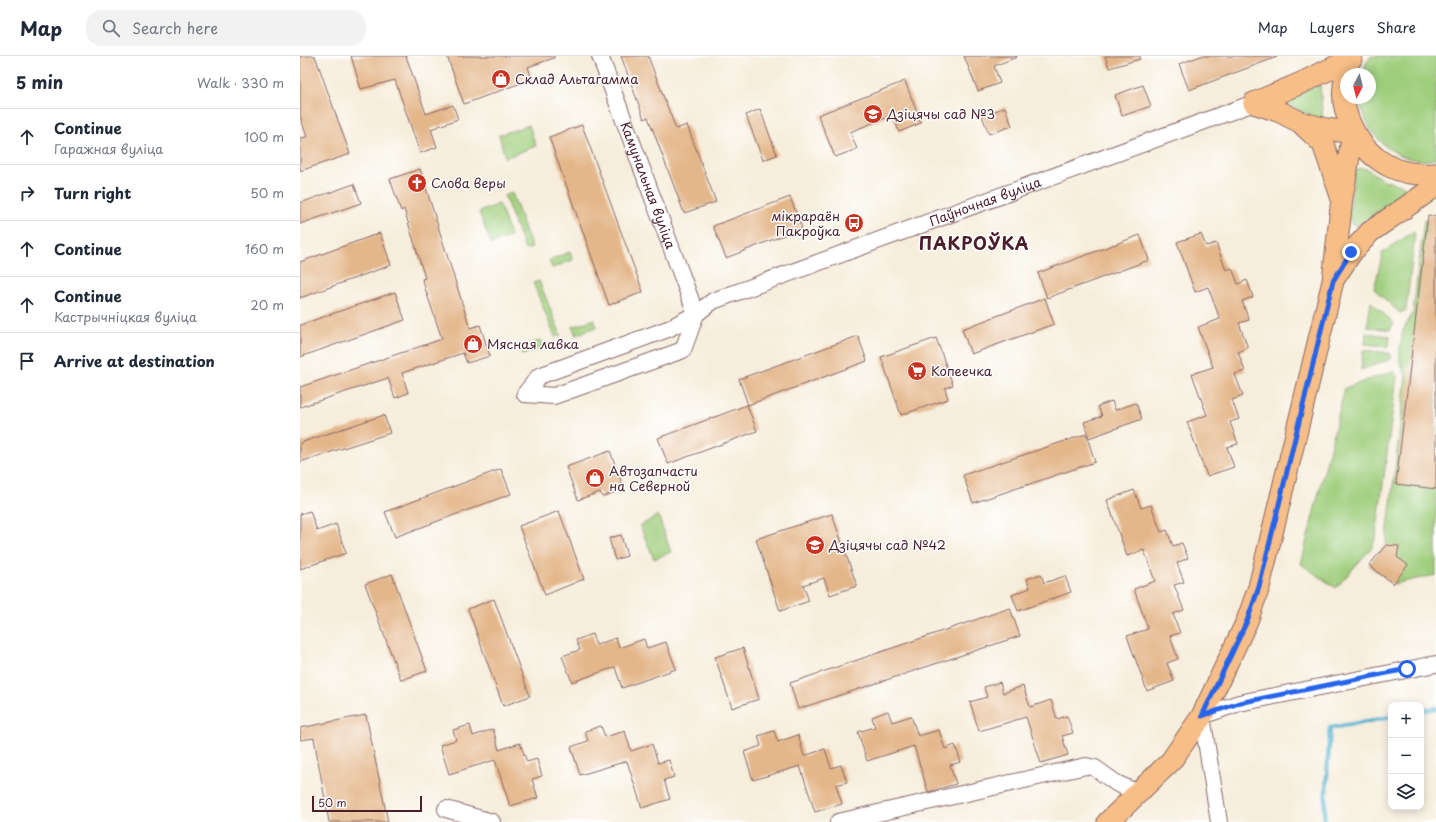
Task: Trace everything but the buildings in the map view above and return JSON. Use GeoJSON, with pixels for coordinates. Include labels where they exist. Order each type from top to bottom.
{"type":"FeatureCollection","features":[{"type":"Feature","properties":{"kind":"main road"},"geometry":{"type":"LineString","coordinates":[[1254,103],[1301,83],[1349,66]]}},
{"type":"Feature","properties":{"kind":"main road"},"geometry":{"type":"LineString","coordinates":[[1349,66],[1344,83],[1345,109],[1353,133],[1369,153],[1391,168],[1416,175],[1436,174]]}},
{"type":"Feature","properties":{"kind":"main road"},"geometry":{"type":"LineString","coordinates":[[1254,103],[1278,111],[1300,122],[1326,130],[1353,133]]}},
{"type":"Feature","properties":{"kind":"main road"},"geometry":{"type":"LineString","coordinates":[[1300,122],[1323,144],[1342,198]]}},
{"type":"Feature","properties":{"kind":"main road"},"geometry":{"type":"LineString","coordinates":[[1108,822],[1171,761],[1202,716],[1247,621],[1259,587],[1268,554],[1333,281],[1342,198],[1353,133]]}},
{"type":"Feature","properties":{"kind":"main road"},"geometry":{"type":"LineString","coordinates":[[1333,281],[1351,252],[1370,232],[1436,186]]}},
{"type":"Feature","properties":{"kind":"street","name":"Камунальная вуліца"},"geometry":{"type":"LineString","coordinates":[[600,56],[696,314]]}},
{"type":"Feature","properties":{"kind":"street","name":"Паўночная вуліца"},"geometry":{"type":"LineString","coordinates":[[696,314],[683,350],[554,396],[525,394],[539,376],[668,329],[696,314],[713,300],[1254,103]]}},
{"type":"Feature","properties":{"kind":"street"},"geometry":{"type":"LineString","coordinates":[[1219,822],[1202,716],[1239,703],[1436,664]]}},
{"type":"Feature","properties":{"kind":"street"},"geometry":{"type":"LineString","coordinates":[[838,822],[1086,766],[1095,768],[1116,783],[1138,793]]}},
{"type":"Feature","properties":{"kind":"street"},"geometry":{"type":"LineString","coordinates":[[446,809],[492,822]]}},
{"type":"Feature","properties":{"kind":"green space"},"geometry":{"type":"Polygon","coordinates":[[[1371,56],[1436,56],[1436,159],[1422,160],[1409,158],[1396,153],[1375,135],[1362,111],[1361,104],[1376,104],[1376,68],[1364,68],[1371,56]]]}},
{"type":"Feature","properties":{"kind":"green space"},"geometry":{"type":"Polygon","coordinates":[[[1320,84],[1323,122],[1281,101],[1320,84]]]}},
{"type":"Feature","properties":{"kind":"green space"},"geometry":{"type":"Polygon","coordinates":[[[529,125],[536,146],[505,158],[499,135],[529,125]]]}},
{"type":"Feature","properties":{"kind":"green space"},"geometry":{"type":"Polygon","coordinates":[[[1360,168],[1367,169],[1383,180],[1404,186],[1406,193],[1357,226],[1351,224],[1349,219],[1354,172],[1360,168]]]}},
{"type":"Feature","properties":{"kind":"green space"},"geometry":{"type":"Polygon","coordinates":[[[512,193],[532,248],[525,250],[504,195],[512,193]]]}},
{"type":"Feature","properties":{"kind":"green space"},"geometry":{"type":"Polygon","coordinates":[[[499,204],[511,236],[491,244],[479,212],[499,204]]]}},
{"type":"Feature","properties":{"kind":"green space"},"geometry":{"type":"Polygon","coordinates":[[[1424,220],[1436,222],[1436,575],[1393,584],[1369,565],[1386,545],[1406,376],[1400,362],[1400,349],[1403,330],[1413,313],[1424,220]]]}},
{"type":"Feature","properties":{"kind":"green space"},"geometry":{"type":"Polygon","coordinates":[[[1413,232],[1415,234],[1406,310],[1400,313],[1374,289],[1383,252],[1413,232]]]}},
{"type":"Feature","properties":{"kind":"green space"},"geometry":{"type":"Polygon","coordinates":[[[570,252],[573,260],[552,268],[549,260],[570,252]]]}},
{"type":"Feature","properties":{"kind":"green space"},"geometry":{"type":"Polygon","coordinates":[[[539,281],[561,335],[555,337],[533,283],[539,281]]]}},
{"type":"Feature","properties":{"kind":"green space"},"geometry":{"type":"Polygon","coordinates":[[[1371,302],[1394,323],[1390,330],[1367,327],[1371,302]]]}},
{"type":"Feature","properties":{"kind":"green space"},"geometry":{"type":"Polygon","coordinates":[[[594,319],[597,327],[576,335],[572,327],[594,319]]]}},
{"type":"Feature","properties":{"kind":"green space"},"geometry":{"type":"Polygon","coordinates":[[[1366,333],[1390,336],[1389,347],[1365,344],[1366,333]]]}},
{"type":"Feature","properties":{"kind":"green space"},"geometry":{"type":"Polygon","coordinates":[[[541,340],[544,347],[523,355],[520,348],[541,340]]]}},
{"type":"Feature","properties":{"kind":"green space"},"geometry":{"type":"Polygon","coordinates":[[[1363,350],[1389,353],[1391,359],[1361,370],[1363,350]]]}},
{"type":"Feature","properties":{"kind":"green space"},"geometry":{"type":"Polygon","coordinates":[[[1394,371],[1397,377],[1376,537],[1372,547],[1336,588],[1301,564],[1345,388],[1394,371]]]}},
{"type":"Feature","properties":{"kind":"green space"},"geometry":{"type":"Polygon","coordinates":[[[658,515],[671,552],[654,559],[640,526],[658,515]]]}},
{"type":"Feature","properties":{"kind":"waterway"},"geometry":{"type":"LineString","coordinates":[[1424,710],[1436,708]]}},
{"type":"Feature","properties":{"kind":"waterway"},"geometry":{"type":"LineString","coordinates":[[1324,822],[1330,728],[1388,718]]}},
{"type":"Feature","properties":{"kind":"place","name":"Склад Альтагамма"},"geometry":{"type":"Point","coordinates":[501,79]}},
{"type":"Feature","properties":{"kind":"place","name":"Дзіцячы сад №3"},"geometry":{"type":"Point","coordinates":[873,114]}},
{"type":"Feature","properties":{"kind":"place","name":"Слова веры"},"geometry":{"type":"Point","coordinates":[417,183]}},
{"type":"Feature","properties":{"kind":"place","name":"мікрараён Пакроўка"},"geometry":{"type":"Point","coordinates":[854,223]}},
{"type":"Feature","properties":{"kind":"place","name":"Мясная лавка"},"geometry":{"type":"Point","coordinates":[473,344]}},
{"type":"Feature","properties":{"kind":"place","name":"Копеечка"},"geometry":{"type":"Point","coordinates":[917,371]}},
{"type":"Feature","properties":{"kind":"place","name":"Автозапчасти на Северной"},"geometry":{"type":"Point","coordinates":[595,478]}},
{"type":"Feature","properties":{"kind":"place","name":"Дзіцячы сад №42"},"geometry":{"type":"Point","coordinates":[815,545]}},
{"type":"Feature","properties":{"kind":"district","name":"ПАКРОЎКА"},"geometry":{"type":"Point","coordinates":[974,244]}},
{"type":"Feature","properties":{"kind":"route"},"geometry":{"type":"LineString","coordinates":[[1351,252],[1333,281],[1259,587],[1247,621],[1202,716],[1239,703],[1407,669]]}}]}
